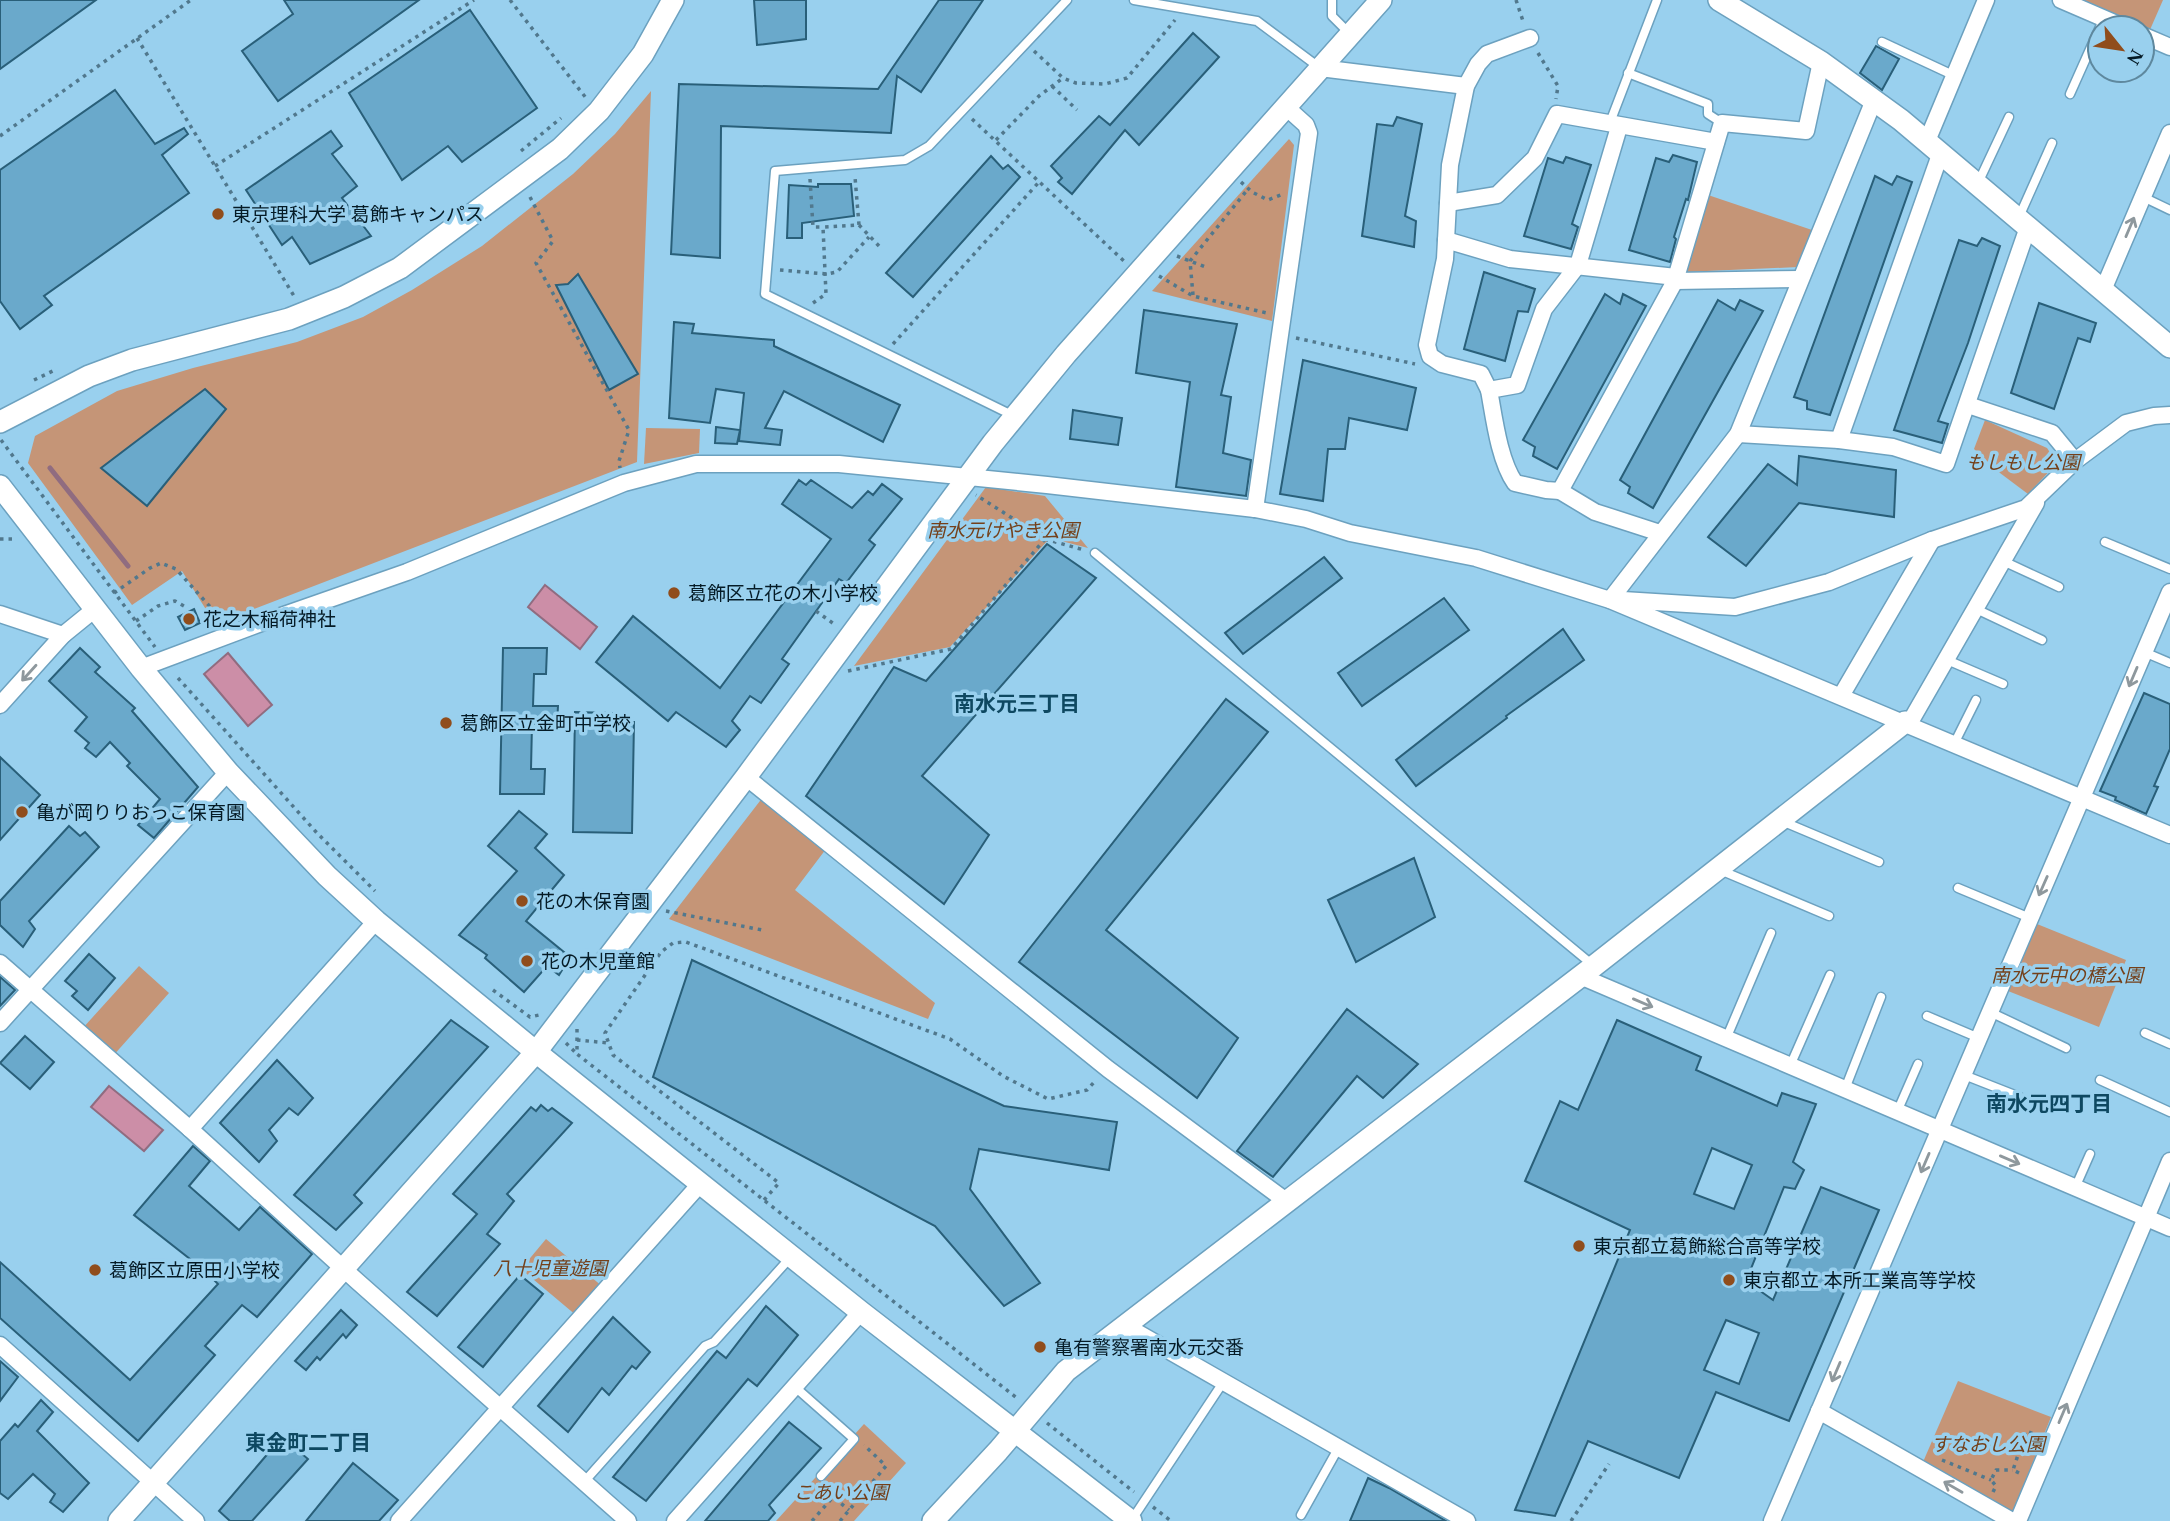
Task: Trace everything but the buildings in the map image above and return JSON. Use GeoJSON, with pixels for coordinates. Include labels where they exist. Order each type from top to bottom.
{"type":"FeatureCollection","features":[{"type":"Feature","properties":{"kind":"street"},"geometry":{"type":"LineString","coordinates":[[1,429],[89,376],[132,360],[289,319],[344,297],[400,268],[560,149],[599,111],[643,54],[673,0]]}},
{"type":"Feature","properties":{"kind":"street"},"geometry":{"type":"LineString","coordinates":[[120,1521],[536,1052],[972,485],[1014,417],[1227,170],[1381,0]]}},
{"type":"Feature","properties":{"kind":"street"},"geometry":{"type":"LineString","coordinates":[[1719,0],[1821,62],[1934,146],[2170,346]]}},
{"type":"Feature","properties":{"kind":"street"},"geometry":{"type":"LineString","coordinates":[[1839,440],[1955,76],[1986,0]]}},
{"type":"Feature","properties":{"kind":"street"},"geometry":{"type":"LineString","coordinates":[[2061,0],[2094,14]]}},
{"type":"Feature","properties":{"kind":"street"},"geometry":{"type":"LineString","coordinates":[[1530,38],[1488,54],[1478,64],[1466,86],[1450,165],[1444,259],[1427,345],[1430,356],[1442,364],[1482,374],[1489,390],[1500,443],[1515,483],[1560,491],[1595,512],[1660,533]]}},
{"type":"Feature","properties":{"kind":"street"},"geometry":{"type":"LineString","coordinates":[[1560,491],[1676,279],[1723,123],[1806,131],[1821,62]]}},
{"type":"Feature","properties":{"kind":"street"},"geometry":{"type":"LineString","coordinates":[[1320,68],[1466,86]]}},
{"type":"Feature","properties":{"kind":"street"},"geometry":{"type":"LineString","coordinates":[[1610,600],[1738,434],[1874,100]]}},
{"type":"Feature","properties":{"kind":"street"},"geometry":{"type":"LineString","coordinates":[[1255,509],[1309,133],[1306,125],[1286,107]]}},
{"type":"Feature","properties":{"kind":"street"},"geometry":{"type":"LineString","coordinates":[[1448,203],[1497,195],[1535,158],[1557,114],[1716,142]]}},
{"type":"Feature","properties":{"kind":"street"},"geometry":{"type":"LineString","coordinates":[[1489,390],[1517,385],[1544,309],[1578,265],[1614,126]]}},
{"type":"Feature","properties":{"kind":"street"},"geometry":{"type":"LineString","coordinates":[[2103,290],[2170,133]]}},
{"type":"Feature","properties":{"kind":"street"},"geometry":{"type":"LineString","coordinates":[[1738,434],[1839,440],[1892,447],[1946,464],[1968,405],[2023,222]]}},
{"type":"Feature","properties":{"kind":"street"},"geometry":{"type":"LineString","coordinates":[[1446,240],[1510,259],[1578,265],[1676,279],[1800,279]]}},
{"type":"Feature","properties":{"kind":"street"},"geometry":{"type":"LineString","coordinates":[[1968,405],[2052,433],[2075,461]]}},
{"type":"Feature","properties":{"kind":"street"},"geometry":{"type":"LineString","coordinates":[[1610,600],[1735,607],[1829,582],[1932,540],[2026,508],[2075,461],[2126,423],[2170,415]]}},
{"type":"Feature","properties":{"kind":"street"},"geometry":{"type":"LineString","coordinates":[[141,668],[407,572],[624,484],[696,464],[839,464],[972,485],[1255,509],[1306,519],[1350,533],[1476,558],[1610,600],[2170,835]]}},
{"type":"Feature","properties":{"kind":"street"},"geometry":{"type":"LineString","coordinates":[[0,486],[141,668],[228,772],[318,867],[376,921],[861,1312],[1131,1521]]}},
{"type":"Feature","properties":{"kind":"street"},"geometry":{"type":"LineString","coordinates":[[933,1521],[1015,1433],[1066,1371],[1907,723],[1947,660],[2043,492]]}},
{"type":"Feature","properties":{"kind":"street"},"geometry":{"type":"LineString","coordinates":[[1841,696],[1932,540]]}},
{"type":"Feature","properties":{"kind":"street"},"geometry":{"type":"LineString","coordinates":[[1772,1521],[2170,592]]}},
{"type":"Feature","properties":{"kind":"street"},"geometry":{"type":"LineString","coordinates":[[0,705],[63,635],[95,609]]}},
{"type":"Feature","properties":{"kind":"street"},"geometry":{"type":"LineString","coordinates":[[0,614],[63,635]]}},
{"type":"Feature","properties":{"kind":"street"},"geometry":{"type":"LineString","coordinates":[[0,1023],[228,772]]}},
{"type":"Feature","properties":{"kind":"street"},"geometry":{"type":"LineString","coordinates":[[746,777],[1108,1069],[1286,1202]]}},
{"type":"Feature","properties":{"kind":"street"},"geometry":{"type":"LineString","coordinates":[[190,1129],[376,921]]}},
{"type":"Feature","properties":{"kind":"street"},"geometry":{"type":"LineString","coordinates":[[0,963],[190,1129],[628,1521]]}},
{"type":"Feature","properties":{"kind":"street"},"geometry":{"type":"LineString","coordinates":[[1587,971],[1726,1039],[2170,1228]]}},
{"type":"Feature","properties":{"kind":"street"},"geometry":{"type":"LineString","coordinates":[[1819,1411],[2015,1521],[2170,1161]]}},
{"type":"Feature","properties":{"kind":"street"},"geometry":{"type":"LineString","coordinates":[[399,1521],[701,1183]]}},
{"type":"Feature","properties":{"kind":"street"},"geometry":{"type":"LineString","coordinates":[[675,1521],[861,1312]]}},
{"type":"Feature","properties":{"kind":"street"},"geometry":{"type":"LineString","coordinates":[[1124,1325],[1339,1447],[1457,1518]]}},
{"type":"Feature","properties":{"kind":"street"},"geometry":{"type":"LineString","coordinates":[[0,1345],[196,1521]]}},
{"type":"Feature","properties":{"kind":"lane"},"geometry":{"type":"LineString","coordinates":[[1014,417],[765,294],[775,171],[905,160],[929,146],[1068,0]]}},
{"type":"Feature","properties":{"kind":"lane"},"geometry":{"type":"LineString","coordinates":[[1134,0],[1257,21],[1320,68]]}},
{"type":"Feature","properties":{"kind":"lane"},"geometry":{"type":"LineString","coordinates":[[1332,0],[1332,16],[1350,34]]}},
{"type":"Feature","properties":{"kind":"lane"},"geometry":{"type":"LineString","coordinates":[[1614,126],[1628,73],[1657,0]]}},
{"type":"Feature","properties":{"kind":"lane"},"geometry":{"type":"LineString","coordinates":[[1882,42],[1955,76]]}},
{"type":"Feature","properties":{"kind":"lane"},"geometry":{"type":"LineString","coordinates":[[2070,94],[2086,58]]}},
{"type":"Feature","properties":{"kind":"lane"},"geometry":{"type":"LineString","coordinates":[[1628,73],[1708,104],[1708,114],[1723,123]]}},
{"type":"Feature","properties":{"kind":"lane"},"geometry":{"type":"LineString","coordinates":[[1978,183],[2009,117]]}},
{"type":"Feature","properties":{"kind":"lane"},"geometry":{"type":"LineString","coordinates":[[2023,222],[2052,143]]}},
{"type":"Feature","properties":{"kind":"lane"},"geometry":{"type":"LineString","coordinates":[[2143,197],[2170,210]]}},
{"type":"Feature","properties":{"kind":"lane"},"geometry":{"type":"LineString","coordinates":[[2105,542],[2170,569]]}},
{"type":"Feature","properties":{"kind":"lane"},"geometry":{"type":"LineString","coordinates":[[1095,554],[1587,971]]}},
{"type":"Feature","properties":{"kind":"lane"},"geometry":{"type":"LineString","coordinates":[[2004,561],[2059,586]]}},
{"type":"Feature","properties":{"kind":"lane"},"geometry":{"type":"LineString","coordinates":[[1976,609],[2042,640]]}},
{"type":"Feature","properties":{"kind":"lane"},"geometry":{"type":"LineString","coordinates":[[2144,652],[2170,663]]}},
{"type":"Feature","properties":{"kind":"lane"},"geometry":{"type":"LineString","coordinates":[[1947,660],[2003,684]]}},
{"type":"Feature","properties":{"kind":"lane"},"geometry":{"type":"LineString","coordinates":[[1955,744],[1976,700]]}},
{"type":"Feature","properties":{"kind":"lane"},"geometry":{"type":"LineString","coordinates":[[1782,820],[1878,862]]}},
{"type":"Feature","properties":{"kind":"lane"},"geometry":{"type":"LineString","coordinates":[[1718,869],[1829,916]]}},
{"type":"Feature","properties":{"kind":"lane"},"geometry":{"type":"LineString","coordinates":[[1958,888],[2029,918]]}},
{"type":"Feature","properties":{"kind":"lane"},"geometry":{"type":"LineString","coordinates":[[1726,1039],[1771,933]]}},
{"type":"Feature","properties":{"kind":"lane"},"geometry":{"type":"LineString","coordinates":[[1790,1066],[1830,975]]}},
{"type":"Feature","properties":{"kind":"lane"},"geometry":{"type":"LineString","coordinates":[[1845,1089],[1881,997]]}},
{"type":"Feature","properties":{"kind":"lane"},"geometry":{"type":"LineString","coordinates":[[1990,1012],[2066,1048]]}},
{"type":"Feature","properties":{"kind":"lane"},"geometry":{"type":"LineString","coordinates":[[1927,1016],[1979,1038]]}},
{"type":"Feature","properties":{"kind":"lane"},"geometry":{"type":"LineString","coordinates":[[2145,1033],[2170,1044]]}},
{"type":"Feature","properties":{"kind":"lane"},"geometry":{"type":"LineString","coordinates":[[1897,1112],[1918,1064]]}},
{"type":"Feature","properties":{"kind":"lane"},"geometry":{"type":"LineString","coordinates":[[1964,1075],[2020,1097]]}},
{"type":"Feature","properties":{"kind":"lane"},"geometry":{"type":"LineString","coordinates":[[2100,1080],[2170,1112]]}},
{"type":"Feature","properties":{"kind":"lane"},"geometry":{"type":"LineString","coordinates":[[2075,1188],[2090,1154]]}},
{"type":"Feature","properties":{"kind":"lane"},"geometry":{"type":"LineString","coordinates":[[584,1482],[705,1346],[714,1342],[792,1256]]}},
{"type":"Feature","properties":{"kind":"lane"},"geometry":{"type":"LineString","coordinates":[[1131,1521],[1224,1381]]}},
{"type":"Feature","properties":{"kind":"lane"},"geometry":{"type":"LineString","coordinates":[[795,1387],[854,1439],[821,1476]]}},
{"type":"Feature","properties":{"kind":"lane"},"geometry":{"type":"LineString","coordinates":[[1301,1515],[1339,1447]]}},
{"type":"Feature","properties":{"kind":"path"},"geometry":{"type":"LineString","coordinates":[[0,136],[191,0]]}},
{"type":"Feature","properties":{"kind":"path"},"geometry":{"type":"LineString","coordinates":[[215,166],[474,0]]}},
{"type":"Feature","properties":{"kind":"path"},"geometry":{"type":"LineString","coordinates":[[510,0],[586,98],[593,88]]}},
{"type":"Feature","properties":{"kind":"path"},"geometry":{"type":"LineString","coordinates":[[1516,0],[1530,38],[1558,86],[1555,106],[1557,114]]}},
{"type":"Feature","properties":{"kind":"path"},"geometry":{"type":"LineString","coordinates":[[1026,44],[1063,78],[1076,83],[1105,84],[1127,78],[1175,23],[1178,8]]}},
{"type":"Feature","properties":{"kind":"path"},"geometry":{"type":"LineString","coordinates":[[138,38],[295,298]]}},
{"type":"Feature","properties":{"kind":"path"},"geometry":{"type":"LineString","coordinates":[[996,140],[1039,96],[1063,78]]}},
{"type":"Feature","properties":{"kind":"path"},"geometry":{"type":"LineString","coordinates":[[1052,86],[1077,110]]}},
{"type":"Feature","properties":{"kind":"path"},"geometry":{"type":"LineString","coordinates":[[963,111],[1140,270],[1193,296],[1282,317]]}},
{"type":"Feature","properties":{"kind":"path"},"geometry":{"type":"LineString","coordinates":[[518,154],[566,114]]}},
{"type":"Feature","properties":{"kind":"path"},"geometry":{"type":"LineString","coordinates":[[855,164],[859,225],[879,246]]}},
{"type":"Feature","properties":{"kind":"path"},"geometry":{"type":"LineString","coordinates":[[809,168],[813,227],[859,225]]}},
{"type":"Feature","properties":{"kind":"path"},"geometry":{"type":"LineString","coordinates":[[1227,170],[1248,189],[1268,200],[1301,188]]}},
{"type":"Feature","properties":{"kind":"path"},"geometry":{"type":"LineString","coordinates":[[885,353],[1039,182]]}},
{"type":"Feature","properties":{"kind":"path"},"geometry":{"type":"LineString","coordinates":[[1193,296],[1190,261],[1248,189]]}},
{"type":"Feature","properties":{"kind":"path"},"geometry":{"type":"LineString","coordinates":[[530,197],[552,241],[536,263],[629,430],[619,461],[624,484]]}},
{"type":"Feature","properties":{"kind":"path"},"geometry":{"type":"LineString","coordinates":[[801,311],[826,294],[823,227]]}},
{"type":"Feature","properties":{"kind":"path"},"geometry":{"type":"LineString","coordinates":[[767,269],[827,274],[837,272],[869,237]]}},
{"type":"Feature","properties":{"kind":"path"},"geometry":{"type":"LineString","coordinates":[[1158,249],[1208,268]]}},
{"type":"Feature","properties":{"kind":"path"},"geometry":{"type":"LineString","coordinates":[[1280,334],[1423,365],[1430,356]]}},
{"type":"Feature","properties":{"kind":"path"},"geometry":{"type":"LineString","coordinates":[[30,383],[49,372],[63,368]]}},
{"type":"Feature","properties":{"kind":"path"},"geometry":{"type":"LineString","coordinates":[[1,429],[1,442],[158,651]]}},
{"type":"Feature","properties":{"kind":"path"},"geometry":{"type":"LineString","coordinates":[[7,464],[14,460]]}},
{"type":"Feature","properties":{"kind":"path"},"geometry":{"type":"LineString","coordinates":[[972,485],[1045,539],[1095,554]]}},
{"type":"Feature","properties":{"kind":"path"},"geometry":{"type":"LineString","coordinates":[[0,539],[17,539]]}},
{"type":"Feature","properties":{"kind":"path"},"geometry":{"type":"LineString","coordinates":[[847,672],[951,649],[1045,539]]}},
{"type":"Feature","properties":{"kind":"path"},"geometry":{"type":"LineString","coordinates":[[114,593],[161,563],[176,569],[234,633]]}},
{"type":"Feature","properties":{"kind":"path"},"geometry":{"type":"LineString","coordinates":[[136,621],[158,606],[175,601],[184,606]]}},
{"type":"Feature","properties":{"kind":"path"},"geometry":{"type":"LineString","coordinates":[[816,611],[835,626]]}},
{"type":"Feature","properties":{"kind":"path"},"geometry":{"type":"LineString","coordinates":[[841,680],[855,660]]}},
{"type":"Feature","properties":{"kind":"path"},"geometry":{"type":"LineString","coordinates":[[176,676],[317,833],[384,900]]}},
{"type":"Feature","properties":{"kind":"path"},"geometry":{"type":"LineString","coordinates":[[672,900],[664,911],[762,930]]}},
{"type":"Feature","properties":{"kind":"path"},"geometry":{"type":"LineString","coordinates":[[764,1200],[779,1182],[613,1055],[605,1033],[661,952],[673,943],[686,942],[950,1039],[1003,1076],[1048,1099],[1087,1090],[1108,1069]]}},
{"type":"Feature","properties":{"kind":"path"},"geometry":{"type":"LineString","coordinates":[[487,985],[530,1017],[540,1015]]}},
{"type":"Feature","properties":{"kind":"path"},"geometry":{"type":"LineString","coordinates":[[577,1025],[577,1054]]}},
{"type":"Feature","properties":{"kind":"path"},"geometry":{"type":"LineString","coordinates":[[566,1040],[566,1045],[577,1054],[1020,1401]]}},
{"type":"Feature","properties":{"kind":"path"},"geometry":{"type":"LineString","coordinates":[[577,1040],[609,1042]]}},
{"type":"Feature","properties":{"kind":"path"},"geometry":{"type":"LineString","coordinates":[[1040,1418],[1137,1497]]}},
{"type":"Feature","properties":{"kind":"path"},"geometry":{"type":"LineString","coordinates":[[839,1521],[886,1466],[862,1443]]}},
{"type":"Feature","properties":{"kind":"path"},"geometry":{"type":"LineString","coordinates":[[1571,1521],[1609,1464]]}},
{"type":"Feature","properties":{"kind":"path"},"geometry":{"type":"LineString","coordinates":[[1987,1507],[1996,1486],[1992,1480],[1996,1471],[2013,1470]]}},
{"type":"Feature","properties":{"kind":"path"},"geometry":{"type":"LineString","coordinates":[[812,1521],[833,1497],[849,1510]]}},
{"type":"Feature","properties":{"kind":"path"},"geometry":{"type":"LineString","coordinates":[[1149,1504],[1171,1521]]}},
{"type":"Feature","properties":{"kind":"green space"},"geometry":{"type":"Polygon","coordinates":[[[2072,0],[2163,0],[2156,16],[2106,14],[2072,0]]]}},
{"type":"Feature","properties":{"kind":"green space"},"geometry":{"type":"Polygon","coordinates":[[[651,91],[637,462],[215,624],[182,571],[132,605],[28,463],[35,436],[117,391],[193,368],[297,342],[363,317],[412,290],[482,246],[573,174],[615,134],[651,91]]]}},
{"type":"Feature","properties":{"kind":"green space"},"geometry":{"type":"Polygon","coordinates":[[[1289,139],[1294,145],[1272,321],[1152,291],[1289,139]]]}},
{"type":"Feature","properties":{"kind":"green space"},"geometry":{"type":"Polygon","coordinates":[[[1708,195],[1812,230],[1798,267],[1684,272],[1708,195]]]}},
{"type":"Feature","properties":{"kind":"green space","name":"もしもし公園"},"geometry":{"type":"Polygon","coordinates":[[[1985,420],[2047,448],[2057,463],[2028,494],[1974,449],[1985,420]]]}},
{"type":"Feature","properties":{"kind":"green space"},"geometry":{"type":"Polygon","coordinates":[[[646,428],[700,429],[699,453],[644,464],[646,428]]]}},
{"type":"Feature","properties":{"kind":"green space","name":"南水元けやき公園"},"geometry":{"type":"Polygon","coordinates":[[[986,487],[1045,496],[1088,548],[1050,538],[950,647],[854,666],[986,487]]]}},
{"type":"Feature","properties":{"kind":"green space"},"geometry":{"type":"Polygon","coordinates":[[[763,797],[826,849],[795,890],[935,1003],[928,1019],[669,919],[763,797]]]}},
{"type":"Feature","properties":{"kind":"green space","name":"南水元中の橋公園"},"geometry":{"type":"Polygon","coordinates":[[[2037,924],[2126,960],[2099,1027],[2008,991],[2037,924]]]}},
{"type":"Feature","properties":{"kind":"green space"},"geometry":{"type":"Polygon","coordinates":[[[139,966],[169,993],[112,1057],[82,1029],[139,966]]]}},
{"type":"Feature","properties":{"kind":"green space","name":"八十児童遊園"},"geometry":{"type":"Polygon","coordinates":[[[546,1239],[603,1287],[577,1316],[521,1269],[546,1239]]]}},
{"type":"Feature","properties":{"kind":"green space","name":"すなおし公園"},"geometry":{"type":"Polygon","coordinates":[[[1958,1381],[2051,1417],[2012,1514],[1923,1462],[1958,1381]]]}},
{"type":"Feature","properties":{"kind":"green space","name":"こあい公園"},"geometry":{"type":"Polygon","coordinates":[[[864,1424],[906,1463],[854,1521],[776,1521],[864,1424]]]}},
{"type":"Feature","properties":{"kind":"shaded area"},"geometry":{"type":"Polygon","coordinates":[[[545,585],[597,627],[580,649],[528,607],[545,585]]]}},
{"type":"Feature","properties":{"kind":"shaded area"},"geometry":{"type":"Polygon","coordinates":[[[228,653],[272,705],[248,726],[204,674],[228,653]]]}},
{"type":"Feature","properties":{"kind":"shaded area"},"geometry":{"type":"Polygon","coordinates":[[[109,1086],[163,1130],[144,1151],[91,1107],[109,1086]]]}},
{"type":"Feature","properties":{"kind":"waterway"},"geometry":{"type":"LineString","coordinates":[[50,468],[128,566]]}},
{"type":"Feature","properties":{"kind":"place","name":"東京理科大学 葛飾キャンパス"},"geometry":{"type":"Point","coordinates":[218,214]}},
{"type":"Feature","properties":{"kind":"place","name":"葛飾区立花の木小学校"},"geometry":{"type":"Point","coordinates":[674,593]}},
{"type":"Feature","properties":{"kind":"place","name":"花之木稲荷神社"},"geometry":{"type":"Point","coordinates":[189,619]}},
{"type":"Feature","properties":{"kind":"place","name":"葛飾区立金町中学校"},"geometry":{"type":"Point","coordinates":[446,723]}},
{"type":"Feature","properties":{"kind":"place","name":"亀が岡りりおっこ保育園"},"geometry":{"type":"Point","coordinates":[22,812]}},
{"type":"Feature","properties":{"kind":"place","name":"花の木保育園"},"geometry":{"type":"Point","coordinates":[522,901]}},
{"type":"Feature","properties":{"kind":"place","name":"花の木児童館"},"geometry":{"type":"Point","coordinates":[527,961]}},
{"type":"Feature","properties":{"kind":"place","name":"東京都立葛飾総合高等学校"},"geometry":{"type":"Point","coordinates":[1579,1246]}},
{"type":"Feature","properties":{"kind":"place","name":"葛飾区立原田小学校"},"geometry":{"type":"Point","coordinates":[95,1270]}},
{"type":"Feature","properties":{"kind":"place","name":"東京都立 本所工業高等学校"},"geometry":{"type":"Point","coordinates":[1729,1280]}},
{"type":"Feature","properties":{"kind":"place","name":"亀有警察署南水元交番"},"geometry":{"type":"Point","coordinates":[1040,1347]}},
{"type":"Feature","properties":{"kind":"district","name":"南水元三丁目"},"geometry":{"type":"Point","coordinates":[1017,704]}},
{"type":"Feature","properties":{"kind":"district","name":"南水元四丁目"},"geometry":{"type":"Point","coordinates":[2049,1104]}},
{"type":"Feature","properties":{"kind":"district","name":"東金町二丁目"},"geometry":{"type":"Point","coordinates":[308,1443]}}]}
